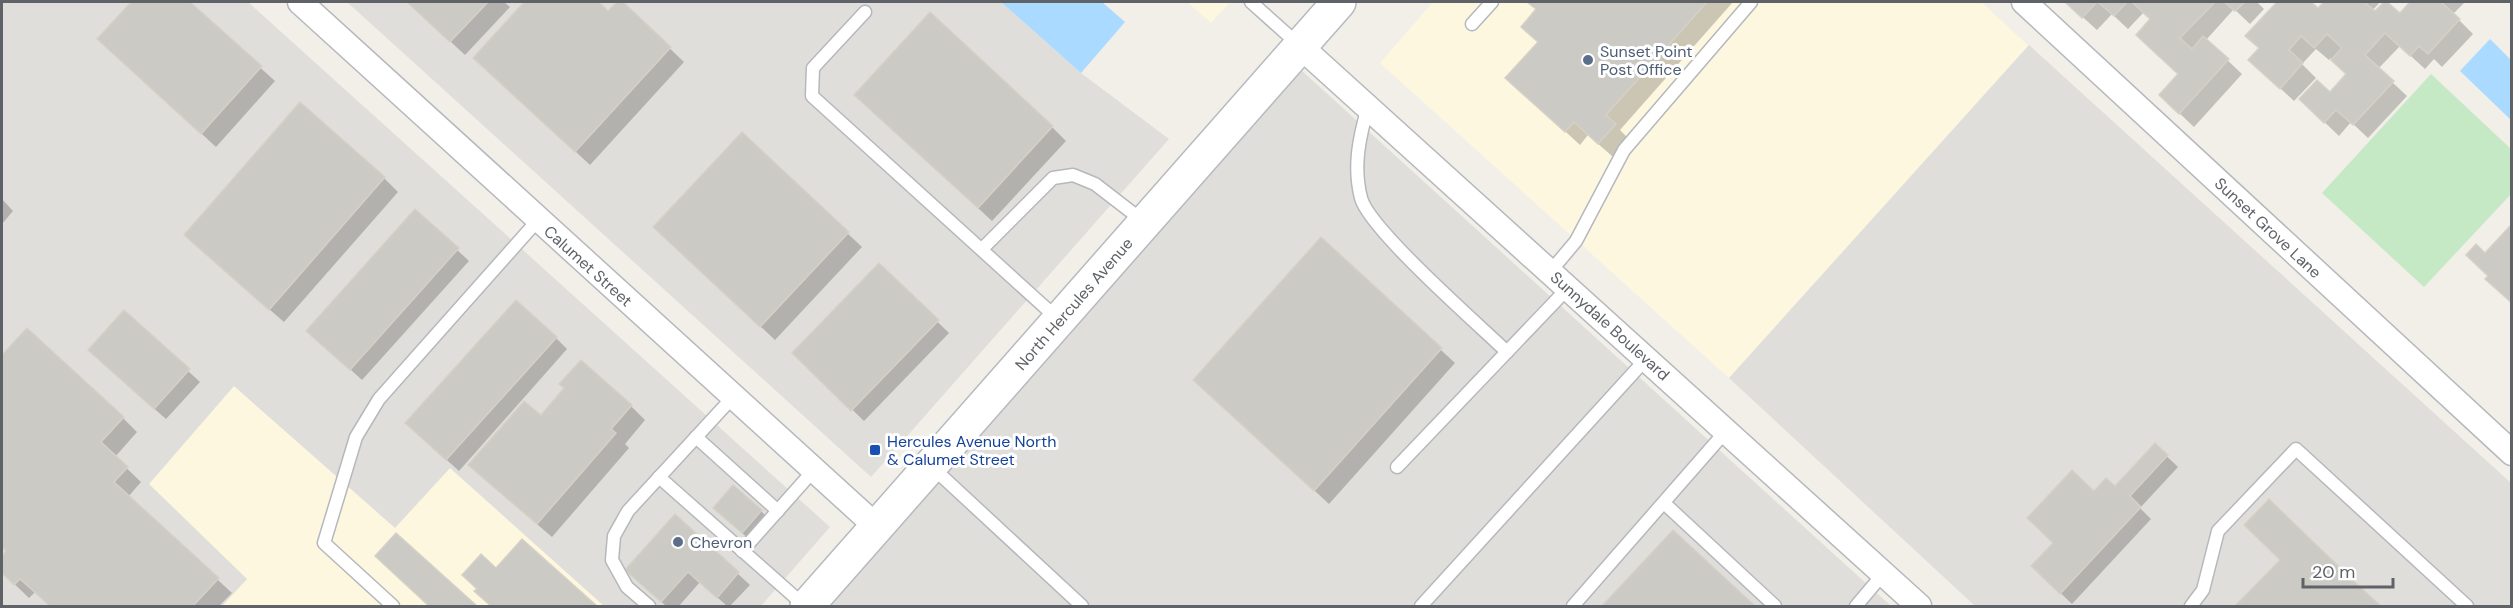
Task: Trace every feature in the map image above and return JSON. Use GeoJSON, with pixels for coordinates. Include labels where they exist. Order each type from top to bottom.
{"type":"FeatureCollection","features":[{"type":"Feature","properties":{"kind":"street","name":"Calumet Street"},"geometry":{"type":"LineString","coordinates":[[300,2],[878,528]]}},
{"type":"Feature","properties":{"kind":"street","name":"North Hercules Avenue"},"geometry":{"type":"LineString","coordinates":[[806,606],[932,467],[1339,2]]}},
{"type":"Feature","properties":{"kind":"street","name":"Sunset Grove Lane"},"geometry":{"type":"LineString","coordinates":[[2024,2],[2511,453]]}},
{"type":"Feature","properties":{"kind":"street","name":"Sunnydale Boulevard"},"geometry":{"type":"LineString","coordinates":[[1300,46],[1918,606]]}},
{"type":"Feature","properties":{"kind":"lane"},"geometry":{"type":"LineString","coordinates":[[1251,2],[1300,46]]}},
{"type":"Feature","properties":{"kind":"lane"},"geometry":{"type":"LineString","coordinates":[[1472,24],[1492,2]]}},
{"type":"Feature","properties":{"kind":"lane"},"geometry":{"type":"LineString","coordinates":[[1550,272],[1576,241],[1624,150],[1751,2]]}},
{"type":"Feature","properties":{"kind":"lane"},"geometry":{"type":"LineString","coordinates":[[865,12],[813,68],[812,96],[1060,320]]}},
{"type":"Feature","properties":{"kind":"lane"},"geometry":{"type":"LineString","coordinates":[[1368,107],[1360,132],[1356,164],[1362,201],[1382,231],[1507,352]]}},
{"type":"Feature","properties":{"kind":"lane"},"geometry":{"type":"LineString","coordinates":[[981,249],[1053,178],[1073,175],[1095,184],[1146,222]]}},
{"type":"Feature","properties":{"kind":"lane"},"geometry":{"type":"LineString","coordinates":[[393,606],[324,543],[356,437],[379,399],[538,220]]}},
{"type":"Feature","properties":{"kind":"lane"},"geometry":{"type":"LineString","coordinates":[[1398,467],[1568,288]]}},
{"type":"Feature","properties":{"kind":"lane"},"geometry":{"type":"LineString","coordinates":[[1421,606],[1646,359]]}},
{"type":"Feature","properties":{"kind":"lane"},"geometry":{"type":"LineString","coordinates":[[649,606],[627,586],[612,560],[614,536],[628,511],[733,397]]}},
{"type":"Feature","properties":{"kind":"lane"},"geometry":{"type":"LineString","coordinates":[[1573,606],[1726,431]]}},
{"type":"Feature","properties":{"kind":"lane"},"geometry":{"type":"LineString","coordinates":[[696,437],[778,511]]}},
{"type":"Feature","properties":{"kind":"lane"},"geometry":{"type":"LineString","coordinates":[[2191,606],[2203,590],[2218,531],[2296,448],[2467,606]]}},
{"type":"Feature","properties":{"kind":"lane"},"geometry":{"type":"LineString","coordinates":[[932,467],[1082,606]]}},
{"type":"Feature","properties":{"kind":"lane"},"geometry":{"type":"LineString","coordinates":[[742,551],[814,470]]}},
{"type":"Feature","properties":{"kind":"lane"},"geometry":{"type":"LineString","coordinates":[[659,477],[806,606]]}},
{"type":"Feature","properties":{"kind":"lane"},"geometry":{"type":"LineString","coordinates":[[1664,503],[1775,606]]}},
{"type":"Feature","properties":{"kind":"lane"},"geometry":{"type":"LineString","coordinates":[[1856,606],[1883,574]]}},
{"type":"Feature","properties":{"kind":"shaded area"},"geometry":{"type":"Polygon","coordinates":[[[2,2],[248,2],[830,527],[761,606],[604,606],[450,468],[395,528],[234,386],[149,484],[247,579],[222,606],[2,606],[2,2]]]}},
{"type":"Feature","properties":{"kind":"shaded area"},"geometry":{"type":"Polygon","coordinates":[[[347,2],[1001,2],[1081,73],[1169,139],[871,477],[347,2]]]}},
{"type":"Feature","properties":{"kind":"shaded area"},"geometry":{"type":"Polygon","coordinates":[[[1187,2],[1230,2],[1211,23],[1187,2]]]}},
{"type":"Feature","properties":{"kind":"shaded area"},"geometry":{"type":"Polygon","coordinates":[[[1433,2],[1981,2],[2032,49],[2028,46],[1729,378],[1380,63],[1433,2]]]}},
{"type":"Feature","properties":{"kind":"shaded area"},"geometry":{"type":"Polygon","coordinates":[[[2029,45],[2511,483],[2511,606],[1975,606],[1729,378],[2029,45]]]}},
{"type":"Feature","properties":{"kind":"shaded area"},"geometry":{"type":"Polygon","coordinates":[[[1301,70],[1891,606],[828,606],[1301,70]]]}},
{"type":"Feature","properties":{"kind":"shaded area"},"geometry":{"type":"Polygon","coordinates":[[[234,386],[395,527],[450,468],[604,606],[222,606],[247,579],[149,484],[234,386]]]}},
{"type":"Feature","properties":{"kind":"green space"},"geometry":{"type":"Polygon","coordinates":[[[2431,74],[2511,149],[2512,193],[2424,287],[2322,193],[2431,74]]]}},
{"type":"Feature","properties":{"kind":"water"},"geometry":{"type":"Polygon","coordinates":[[[1001,2],[1102,2],[1125,22],[1081,73],[1001,2]]]}},
{"type":"Feature","properties":{"kind":"water"},"geometry":{"type":"Polygon","coordinates":[[[2490,39],[2511,60],[2511,120],[2460,71],[2490,39]]]}},
{"type":"Feature","properties":{"kind":"building"},"geometry":{"type":"Polygon","coordinates":[[[131,2],[190,2],[262,66],[201,134],[97,39],[131,2]]]}},
{"type":"Feature","properties":{"kind":"building"},"geometry":{"type":"Polygon","coordinates":[[[407,2],[488,2],[450,42],[407,2]]]}},
{"type":"Feature","properties":{"kind":"building"},"geometry":{"type":"Polygon","coordinates":[[[524,2],[599,2],[608,11],[617,2],[623,2],[671,47],[575,152],[473,58],[524,2]]]}},
{"type":"Feature","properties":{"kind":"building","name":"Sunset Point Post Office"},"geometry":{"type":"Polygon","coordinates":[[[1527,2],[1707,2],[1606,115],[1616,124],[1598,144],[1574,122],[1565,132],[1505,78],[1538,42],[1521,27],[1536,9],[1527,2]]]}},
{"type":"Feature","properties":{"kind":"building"},"geometry":{"type":"Polygon","coordinates":[[[2065,2],[2097,2],[2082,18],[2065,2]]]}},
{"type":"Feature","properties":{"kind":"building"},"geometry":{"type":"Polygon","coordinates":[[[2098,2],[2127,2],[2114,16],[2098,2]]]}},
{"type":"Feature","properties":{"kind":"building"},"geometry":{"type":"Polygon","coordinates":[[[2132,2],[2215,2],[2180,38],[2192,49],[2203,36],[2229,59],[2179,114],[2159,95],[2178,74],[2136,35],[2150,19],[2132,2]]]}},
{"type":"Feature","properties":{"kind":"building"},"geometry":{"type":"Polygon","coordinates":[[[2224,2],[2245,2],[2235,11],[2224,2]]]}},
{"type":"Feature","properties":{"kind":"building"},"geometry":{"type":"Polygon","coordinates":[[[2277,2],[2311,2],[2318,8],[2324,2],[2364,2],[2375,11],[2387,2],[2400,13],[2410,2],[2441,2],[2460,19],[2428,54],[2419,46],[2410,56],[2385,33],[2365,55],[2394,81],[2353,125],[2336,110],[2324,123],[2299,99],[2317,80],[2330,92],[2346,74],[2331,60],[2342,48],[2327,34],[2314,48],[2301,36],[2289,50],[2303,63],[2280,89],[2248,60],[2259,48],[2245,36],[2277,2]]]}},
{"type":"Feature","properties":{"kind":"building"},"geometry":{"type":"Polygon","coordinates":[[[930,12],[1053,126],[978,208],[854,95],[930,12]]]}},
{"type":"Feature","properties":{"kind":"building"},"geometry":{"type":"Polygon","coordinates":[[[300,102],[385,177],[269,310],[184,235],[300,102]]]}},
{"type":"Feature","properties":{"kind":"building"},"geometry":{"type":"Polygon","coordinates":[[[742,132],[849,232],[760,327],[653,227],[742,132]]]}},
{"type":"Feature","properties":{"kind":"building"},"geometry":{"type":"Polygon","coordinates":[[[415,209],[459,248],[350,370],[306,331],[415,209]]]}},
{"type":"Feature","properties":{"kind":"building"},"geometry":{"type":"Polygon","coordinates":[[[2512,224],[2512,303],[2485,279],[2488,276],[2466,255],[2476,244],[2485,253],[2512,224]]]}},
{"type":"Feature","properties":{"kind":"building"},"geometry":{"type":"Polygon","coordinates":[[[1321,237],[1442,348],[1314,491],[1193,380],[1321,237]]]}},
{"type":"Feature","properties":{"kind":"building"},"geometry":{"type":"Polygon","coordinates":[[[879,263],[939,320],[851,411],[792,353],[879,263]]]}},
{"type":"Feature","properties":{"kind":"building"},"geometry":{"type":"Polygon","coordinates":[[[516,300],[557,337],[446,460],[405,423],[516,300]]]}},
{"type":"Feature","properties":{"kind":"building"},"geometry":{"type":"Polygon","coordinates":[[[124,310],[190,369],[154,409],[88,350],[124,310]]]}},
{"type":"Feature","properties":{"kind":"building"},"geometry":{"type":"Polygon","coordinates":[[[27,328],[124,417],[101,442],[128,467],[114,482],[219,578],[193,606],[50,606],[20,579],[14,585],[2,573],[2,556],[6,551],[2,547],[2,353],[27,328]]]}},
{"type":"Feature","properties":{"kind":"building"},"geometry":{"type":"Polygon","coordinates":[[[581,360],[632,405],[611,429],[616,433],[537,524],[468,465],[524,401],[541,415],[564,388],[559,384],[581,360]]]}},
{"type":"Feature","properties":{"kind":"building"},"geometry":{"type":"Polygon","coordinates":[[[2155,443],[2168,455],[2130,496],[2141,507],[2060,594],[2031,566],[2053,543],[2027,518],[2072,470],[2094,491],[2106,478],[2115,486],[2155,443]]]}},
{"type":"Feature","properties":{"kind":"building"},"geometry":{"type":"Polygon","coordinates":[[[733,485],[762,510],[742,533],[713,508],[733,485]]]}},
{"type":"Feature","properties":{"kind":"building"},"geometry":{"type":"Polygon","coordinates":[[[2269,499],[2381,606],[2235,606],[2280,560],[2244,525],[2269,499]]]}},
{"type":"Feature","properties":{"kind":"building","name":"Chevron"},"geometry":{"type":"Polygon","coordinates":[[[675,514],[739,572],[717,598],[688,572],[661,602],[625,570],[675,514]]]}},
{"type":"Feature","properties":{"kind":"building"},"geometry":{"type":"Polygon","coordinates":[[[1673,530],[1755,606],[1602,606],[1673,530]]]}},
{"type":"Feature","properties":{"kind":"building"},"geometry":{"type":"Polygon","coordinates":[[[396,533],[477,606],[429,606],[375,556],[396,533]]]}},
{"type":"Feature","properties":{"kind":"building"},"geometry":{"type":"Polygon","coordinates":[[[522,539],[597,606],[491,606],[474,591],[477,589],[462,575],[481,554],[496,568],[522,539]]]}},
{"type":"Feature","properties":{"kind":"place","name":"Sunset Point Post Office"},"geometry":{"type":"Point","coordinates":[1588,60]}},
{"type":"Feature","properties":{"kind":"place","name":"Hercules Avenue North & Calumet Street"},"geometry":{"type":"Point","coordinates":[875,450]}},
{"type":"Feature","properties":{"kind":"place","name":"Chevron"},"geometry":{"type":"Point","coordinates":[678,542]}}]}
